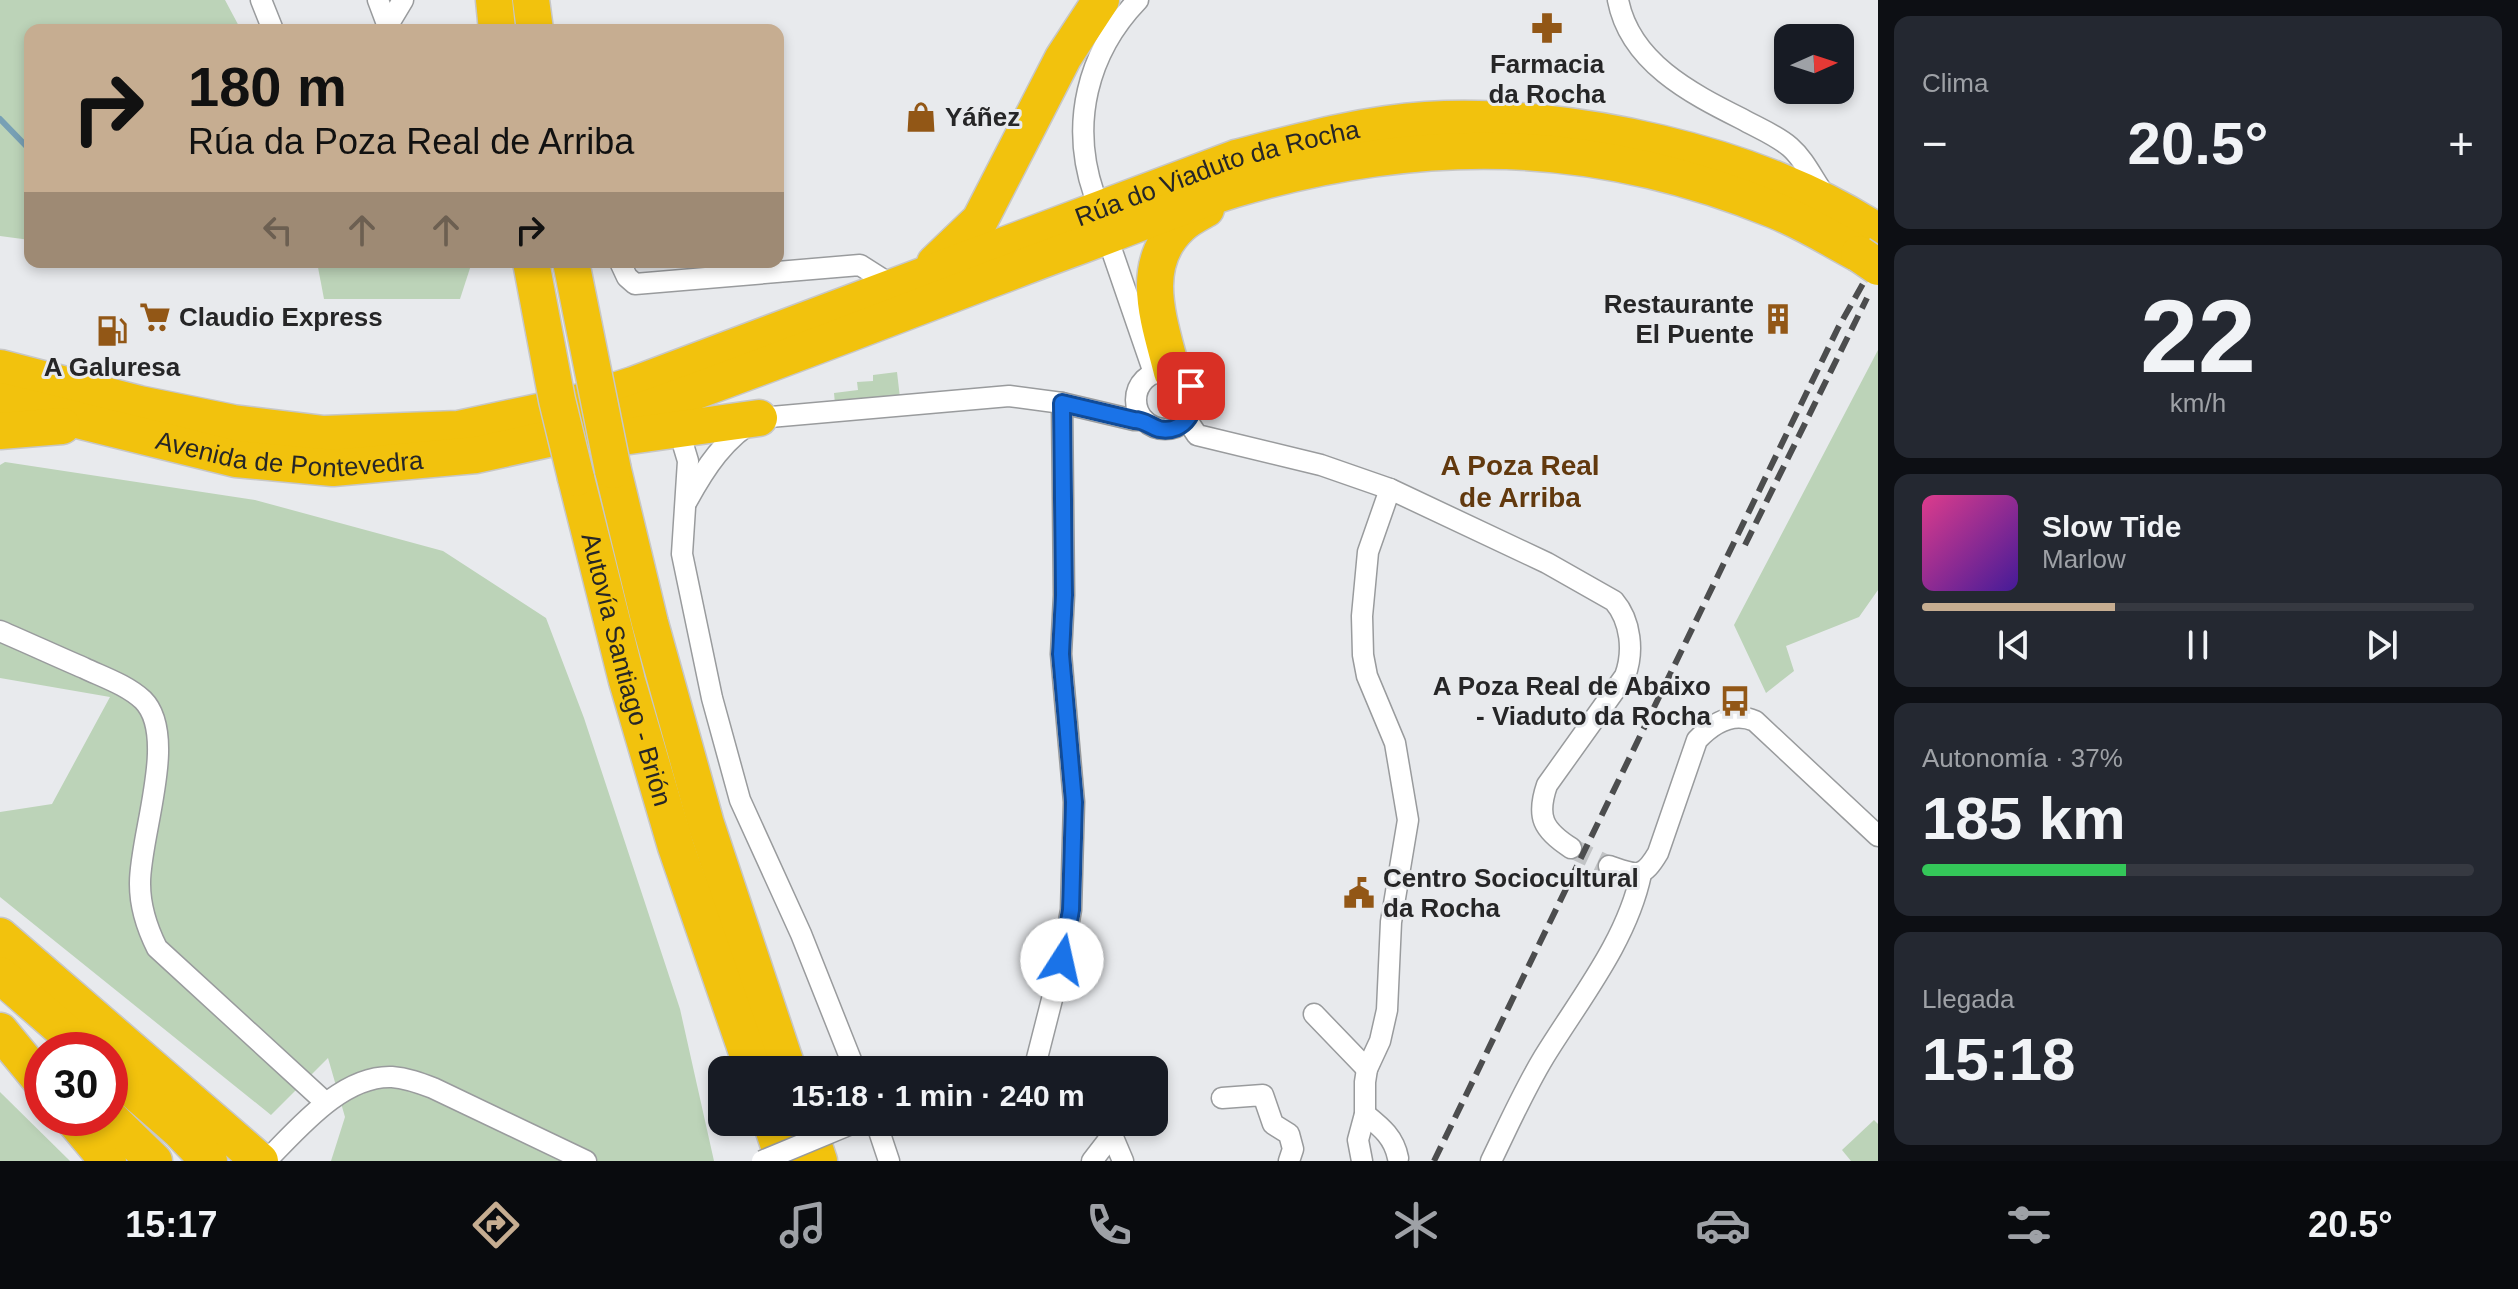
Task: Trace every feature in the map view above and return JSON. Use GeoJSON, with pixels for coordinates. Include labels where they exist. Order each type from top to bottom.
{"type":"FeatureCollection","features":[{"type":"Feature","properties":{"kind":"highway"},"geometry":{"type":"LineString","coordinates":[[494,0],[496,24]]}},
{"type":"Feature","properties":{"kind":"highway"},"geometry":{"type":"LineString","coordinates":[[531,0],[534,24]]}},
{"type":"Feature","properties":{"kind":"highway"},"geometry":{"type":"LineString","coordinates":[[907,281],[980,220],[1063,58],[1101,0]]}},
{"type":"Feature","properties":{"kind":"highway","name":"Rúa do Viaduto da Rocha"},"geometry":{"type":"LineString","coordinates":[[576,419],[633,385],[1236,158],[1320,137],[1426,120],[1577,126],[1695,152],[1783,183],[1830,204],[1872,245]]}},
{"type":"Feature","properties":{"kind":"highway","name":"Rúa do Viaduto da Rocha"},"geometry":{"type":"LineString","coordinates":[[576,419],[751,372],[1011,271],[1234,190],[1344,162],[1395,154],[1477,149],[1557,154],[1673,175],[1774,210],[1818,230],[1872,245]]}},
{"type":"Feature","properties":{"kind":"highway"},"geometry":{"type":"LineString","coordinates":[[1163,372],[1154,275],[1160,254],[1180,225],[1234,190]]}},
{"type":"Feature","properties":{"kind":"highway","name":"Autovía Santiago - Brión"},"geometry":{"type":"LineString","coordinates":[[532,268],[557,400],[627,681],[676,847],[748,1056]]}},
{"type":"Feature","properties":{"kind":"highway","name":"Autovía Santiago - Brión"},"geometry":{"type":"LineString","coordinates":[[572,268],[613,470],[650,623],[706,824],[783,1056]]}},
{"type":"Feature","properties":{"kind":"highway","name":"Avenida de Pontevedra"},"geometry":{"type":"LineString","coordinates":[[0,368],[139,404],[233,423],[324,434],[458,429],[576,419]]}},
{"type":"Feature","properties":{"kind":"highway","name":"Avenida de Pontevedra"},"geometry":{"type":"LineString","coordinates":[[0,401],[236,459],[333,468],[476,455],[520,446],[576,419]]}},
{"type":"Feature","properties":{"kind":"highway"},"geometry":{"type":"LineString","coordinates":[[520,446],[550,453],[638,433],[759,418]]}},
{"type":"Feature","properties":{"kind":"highway"},"geometry":{"type":"LineString","coordinates":[[0,431],[88,422]]}},
{"type":"Feature","properties":{"kind":"highway"},"geometry":{"type":"LineString","coordinates":[[0,936],[260,1161]]}},
{"type":"Feature","properties":{"kind":"highway"},"geometry":{"type":"LineString","coordinates":[[0,975],[65,1032]]}},
{"type":"Feature","properties":{"kind":"highway"},"geometry":{"type":"LineString","coordinates":[[0,1023],[24,1044]]}},
{"type":"Feature","properties":{"kind":"highway"},"geometry":{"type":"LineString","coordinates":[[0,1031],[24,1060]]}},
{"type":"Feature","properties":{"kind":"highway"},"geometry":{"type":"LineString","coordinates":[[128,1086],[209,1161]]}},
{"type":"Feature","properties":{"kind":"highway"},"geometry":{"type":"LineString","coordinates":[[87,1136],[108,1161]]}},
{"type":"Feature","properties":{"kind":"highway"},"geometry":{"type":"LineString","coordinates":[[128,1136],[154,1161]]}},
{"type":"Feature","properties":{"kind":"highway"},"geometry":{"type":"LineString","coordinates":[[776,1136],[784,1161]]}},
{"type":"Feature","properties":{"kind":"highway"},"geometry":{"type":"LineString","coordinates":[[811,1136],[819,1161]]}},
{"type":"Feature","properties":{"kind":"street"},"geometry":{"type":"LineString","coordinates":[[261,0],[271,24]]}},
{"type":"Feature","properties":{"kind":"street"},"geometry":{"type":"LineString","coordinates":[[378,0],[383,6],[386,24]]}},
{"type":"Feature","properties":{"kind":"street"},"geometry":{"type":"LineString","coordinates":[[388,24],[403,0]]}},
{"type":"Feature","properties":{"kind":"street"},"geometry":{"type":"LineString","coordinates":[[1094,194],[1084,147],[1086,99],[1105,44],[1138,0]]}},
{"type":"Feature","properties":{"kind":"street"},"geometry":{"type":"LineString","coordinates":[[1618,0],[1628,33],[1638,48],[1684,86],[1790,146],[1830,204]]}},
{"type":"Feature","properties":{"kind":"street"},"geometry":{"type":"LineString","coordinates":[[1113,254],[1163,372]]}},
{"type":"Feature","properties":{"kind":"street"},"geometry":{"type":"LineString","coordinates":[[623,268],[635,284],[860,265],[907,281]]}},
{"type":"Feature","properties":{"kind":"street"},"geometry":{"type":"LineString","coordinates":[[1163,372],[1181,376],[1193,392],[1194,402],[1187,420],[1170,429],[1151,426],[1138,412],[1137,395],[1143,381],[1163,372]]}},
{"type":"Feature","properties":{"kind":"street"},"geometry":{"type":"LineString","coordinates":[[683,509],[703,472],[733,435],[759,418],[1009,396],[1144,420]]}},
{"type":"Feature","properties":{"kind":"street"},"geometry":{"type":"LineString","coordinates":[[1038,1056],[1071,910],[1074,802],[1061,654],[1064,595],[1062,403]]}},
{"type":"Feature","properties":{"kind":"street"},"geometry":{"type":"LineString","coordinates":[[1187,420],[1197,435],[1321,465],[1390,489],[1547,563],[1607,596],[1620,608],[1629,641],[1629,665],[1625,676],[1547,785],[1542,799],[1541,814],[1550,833],[1571,848]]}},
{"type":"Feature","properties":{"kind":"street"},"geometry":{"type":"LineString","coordinates":[[669,429],[682,441],[688,461],[682,554],[712,698],[740,800],[801,934],[849,1056]]}},
{"type":"Feature","properties":{"kind":"street"},"geometry":{"type":"LineString","coordinates":[[1362,1161],[1358,1140],[1365,1114],[1367,1069],[1380,1041],[1387,1010],[1391,922],[1408,820],[1395,743],[1367,676],[1363,655],[1362,601],[1368,552],[1390,489]]}},
{"type":"Feature","properties":{"kind":"street"},"geometry":{"type":"LineString","coordinates":[[0,631],[122,686],[142,700],[155,716],[158,737],[156,775],[140,883],[142,911],[148,930],[157,948],[325,1102]]}},
{"type":"Feature","properties":{"kind":"street"},"geometry":{"type":"LineString","coordinates":[[1609,866],[1641,874],[1648,870],[1658,853],[1697,740],[1710,728],[1734,716],[1755,721],[1878,836]]}},
{"type":"Feature","properties":{"kind":"street"},"geometry":{"type":"LineString","coordinates":[[1491,1161],[1542,1061],[1622,929],[1635,903],[1641,874]]}},
{"type":"Feature","properties":{"kind":"street"},"geometry":{"type":"LineString","coordinates":[[1314,1014],[1367,1069]]}},
{"type":"Feature","properties":{"kind":"street"},"geometry":{"type":"LineString","coordinates":[[266,1161],[325,1102],[347,1089],[388,1077],[409,1079],[586,1161]]}},
{"type":"Feature","properties":{"kind":"street"},"geometry":{"type":"LineString","coordinates":[[1222,1098],[1263,1095],[1273,1124],[1289,1134],[1293,1149],[1289,1161]]}},
{"type":"Feature","properties":{"kind":"street"},"geometry":{"type":"LineString","coordinates":[[1365,1114],[1384,1129],[1395,1143],[1398,1158]]}},
{"type":"Feature","properties":{"kind":"street"},"geometry":{"type":"LineString","coordinates":[[762,1161],[822,1136]]}},
{"type":"Feature","properties":{"kind":"street"},"geometry":{"type":"LineString","coordinates":[[881,1136],[889,1161]]}},
{"type":"Feature","properties":{"kind":"street"},"geometry":{"type":"LineString","coordinates":[[1092,1161],[1104,1136]]}},
{"type":"Feature","properties":{"kind":"street"},"geometry":{"type":"LineString","coordinates":[[1112,1136],[1123,1161]]}},
{"type":"Feature","properties":{"kind":"green space"},"geometry":{"type":"Polygon","coordinates":[[[0,0],[225,0],[238,24],[24,24],[24,239],[0,236],[0,0]]]}},
{"type":"Feature","properties":{"kind":"green space"},"geometry":{"type":"Polygon","coordinates":[[[318,268],[470,268],[460,299],[324,299],[318,268]]]}},
{"type":"Feature","properties":{"kind":"green space"},"geometry":{"type":"Polygon","coordinates":[[[1878,350],[1878,590],[1859,617],[1786,646],[1794,671],[1766,693],[1734,625],[1878,350]]]}},
{"type":"Feature","properties":{"kind":"green space"},"geometry":{"type":"Polygon","coordinates":[[[897,372],[900,398],[835,404],[834,393],[858,390],[857,382],[873,381],[873,375],[897,372]]]}},
{"type":"Feature","properties":{"kind":"green space"},"geometry":{"type":"Polygon","coordinates":[[[5,462],[255,500],[443,551],[546,618],[584,718],[680,1009],[714,1161],[331,1161],[345,1117],[328,1058],[271,1115],[0,897],[0,812],[52,804],[110,697],[0,678],[0,465],[5,462]]]}},
{"type":"Feature","properties":{"kind":"green space"},"geometry":{"type":"Polygon","coordinates":[[[0,1092],[24,1116],[24,1136],[45,1136],[70,1161],[0,1161],[0,1092]]]}},
{"type":"Feature","properties":{"kind":"green space"},"geometry":{"type":"Polygon","coordinates":[[[1874,1120],[1878,1124],[1878,1161],[1851,1161],[1842,1150],[1874,1120]]]}},
{"type":"Feature","properties":{"kind":"waterway"},"geometry":{"type":"LineString","coordinates":[[0,119],[24,144]]}},
{"type":"Feature","properties":{"kind":"tunnel"},"geometry":{"type":"LineString","coordinates":[[1571,848],[1609,866]]}},
{"type":"Feature","properties":{"kind":"railway"},"geometry":{"type":"LineString","coordinates":[[1434,1161],[1838,328],[1878,257]]}},
{"type":"Feature","properties":{"kind":"railway"},"geometry":{"type":"LineString","coordinates":[[1745,545],[1867,298]]}},
{"type":"Feature","properties":{"kind":"place","name":"Farmacia da Rocha"},"geometry":{"type":"Point","coordinates":[1547,28]}},
{"type":"Feature","properties":{"kind":"place","name":"Yáñez"},"geometry":{"type":"Point","coordinates":[921,117]}},
{"type":"Feature","properties":{"kind":"place","name":"Claudio Express"},"geometry":{"type":"Point","coordinates":[155,317]}},
{"type":"Feature","properties":{"kind":"place","name":"Restaurante El Puente"},"geometry":{"type":"Point","coordinates":[1778,319]}},
{"type":"Feature","properties":{"kind":"place","name":"A Galuresa"},"geometry":{"type":"Point","coordinates":[112,331]}},
{"type":"Feature","properties":{"kind":"place","name":"A Poza Real de Abaixo - Viaduto da Rocha"},"geometry":{"type":"Point","coordinates":[1735,701]}},
{"type":"Feature","properties":{"kind":"place","name":"Centro Sociocultural da Rocha"},"geometry":{"type":"Point","coordinates":[1359,893]}},
{"type":"Feature","properties":{"kind":"district","name":"A Poza Real de Arriba"},"geometry":{"type":"Point","coordinates":[1520,481]}},
{"type":"Feature","properties":{"kind":"route"},"geometry":{"type":"LineString","coordinates":[[1062,960],[1071,910],[1074,802],[1061,654],[1064,595],[1062,403],[1144,420],[1151,426],[1170,429],[1187,420],[1192,412],[1191,386]]}}]}
